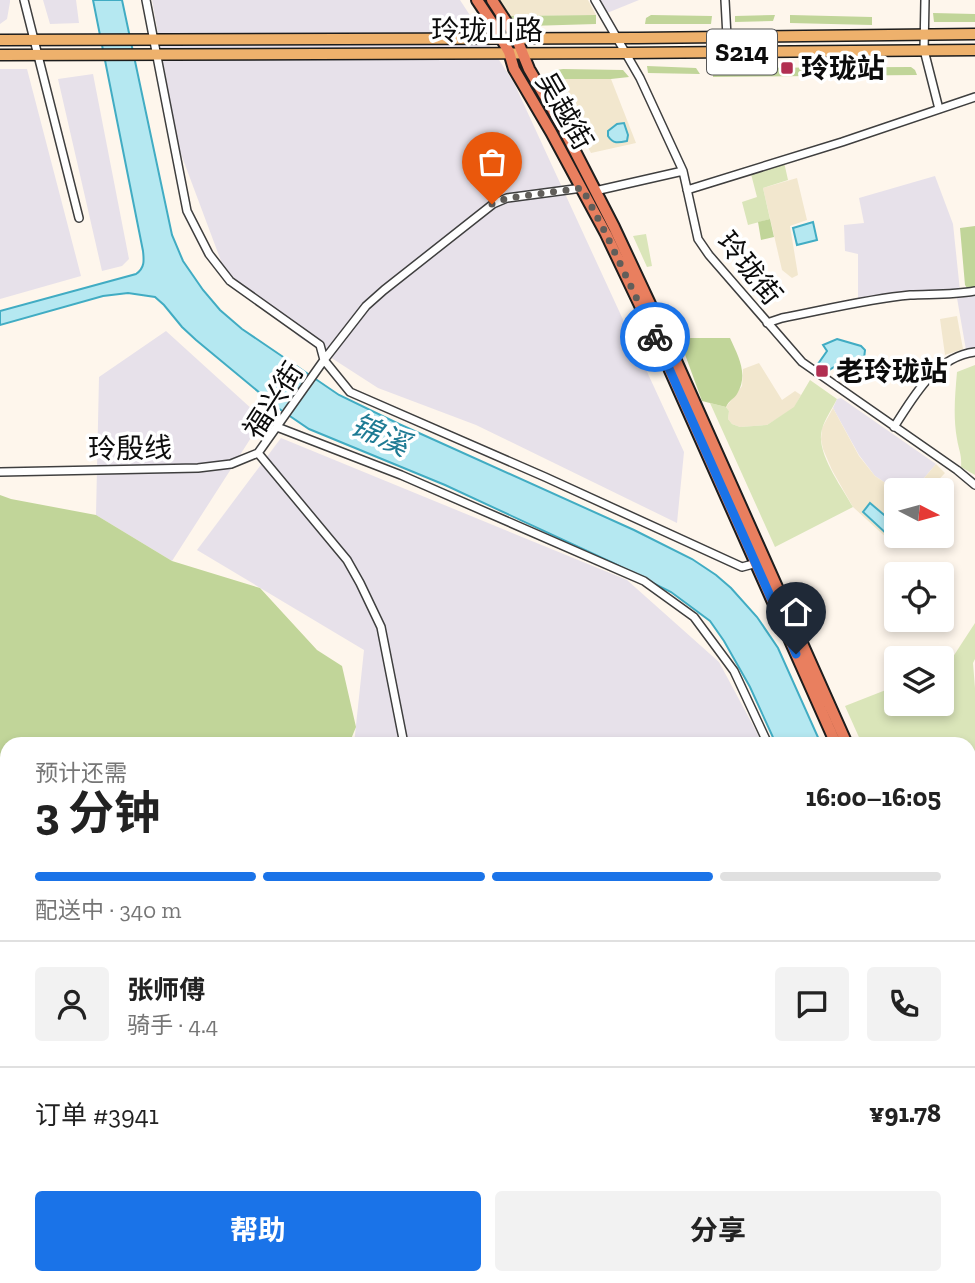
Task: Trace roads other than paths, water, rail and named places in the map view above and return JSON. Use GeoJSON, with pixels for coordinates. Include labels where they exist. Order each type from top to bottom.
{"type":"FeatureCollection","features":[{"type":"Feature","properties":{"kind":"highway","name":"吴越街"},"geometry":{"type":"LineString","coordinates":[[477,0],[509,52],[514,69],[582,188],[651,327],[833,737]]}},
{"type":"Feature","properties":{"kind":"highway","name":"吴越街"},"geometry":{"type":"LineString","coordinates":[[492,0],[516,37],[529,69],[561,124],[665,336],[844,737]]}},
{"type":"Feature","properties":{"kind":"main road","name":"玲珑山路"},"geometry":{"type":"LineString","coordinates":[[0,40],[975,34]]}},
{"type":"Feature","properties":{"kind":"main road","name":"玲珑山路"},"geometry":{"type":"LineString","coordinates":[[0,55],[975,50]]}},
{"type":"Feature","properties":{"kind":"street"},"geometry":{"type":"LineString","coordinates":[[24,0],[79,218]]}},
{"type":"Feature","properties":{"kind":"street"},"geometry":{"type":"LineString","coordinates":[[146,0],[187,211],[209,254],[230,281],[320,345],[324,360],[351,392],[742,567],[757,563]]}},
{"type":"Feature","properties":{"kind":"street","name":"玲珑街"},"geometry":{"type":"LineString","coordinates":[[594,0],[627,53],[683,171],[698,239],[712,258],[802,362],[975,485]]}},
{"type":"Feature","properties":{"kind":"street"},"geometry":{"type":"LineString","coordinates":[[725,0],[727,37]]}},
{"type":"Feature","properties":{"kind":"street"},"geometry":{"type":"LineString","coordinates":[[925,0],[924,50],[939,109]]}},
{"type":"Feature","properties":{"kind":"street"},"geometry":{"type":"LineString","coordinates":[[687,190],[975,97]]}},
{"type":"Feature","properties":{"kind":"street"},"geometry":{"type":"LineString","coordinates":[[595,191],[683,171]]}},
{"type":"Feature","properties":{"kind":"street","name":"福兴街"},"geometry":{"type":"LineString","coordinates":[[403,737],[381,626],[360,583],[347,560],[258,453],[316,370],[366,306],[384,290],[492,204],[508,198],[582,188]]}},
{"type":"Feature","properties":{"kind":"street"},"geometry":{"type":"LineString","coordinates":[[767,323],[889,298],[975,291]]}},
{"type":"Feature","properties":{"kind":"street"},"geometry":{"type":"LineString","coordinates":[[894,427],[920,386],[933,373],[948,362],[975,352]]}},
{"type":"Feature","properties":{"kind":"street"},"geometry":{"type":"LineString","coordinates":[[277,427],[401,475],[644,581],[694,617],[734,671],[765,737]]}},
{"type":"Feature","properties":{"kind":"street","name":"玲殷线"},"geometry":{"type":"LineString","coordinates":[[0,472],[198,468],[231,464],[258,453]]}},
{"type":"Feature","properties":{"kind":"water","name":"锦溪"},"geometry":{"type":"Polygon","coordinates":[[[93,0],[122,0],[172,235],[183,261],[220,310],[242,329],[339,395],[634,530],[692,559],[716,575],[757,617],[778,648],[818,737],[773,737],[750,687],[710,621],[671,592],[445,485],[309,429],[278,408],[196,340],[155,297],[128,293],[103,296],[0,325],[0,311],[136,274],[143,264],[143,251],[93,0]]]}},
{"type":"Feature","properties":{"kind":"water"},"geometry":{"type":"Polygon","coordinates":[[[624,123],[627,141],[614,142],[608,136],[608,131],[617,124],[624,123]]]}},
{"type":"Feature","properties":{"kind":"water"},"geometry":{"type":"Polygon","coordinates":[[[813,222],[817,240],[797,245],[793,228],[813,222]]]}},
{"type":"Feature","properties":{"kind":"water"},"geometry":{"type":"Polygon","coordinates":[[[837,339],[861,346],[865,350],[863,367],[859,370],[848,369],[839,364],[829,370],[818,364],[827,351],[823,345],[837,339]]]}},
{"type":"Feature","properties":{"kind":"water"},"geometry":{"type":"Polygon","coordinates":[[[870,503],[884,515],[884,531],[863,512],[870,503]]]}},
{"type":"Feature","properties":{"kind":"place","name":"玲珑站"},"geometry":{"type":"Point","coordinates":[787,68]}},
{"type":"Feature","properties":{"kind":"place","name":"老玲珑站"},"geometry":{"type":"Point","coordinates":[822,371]}}]}
